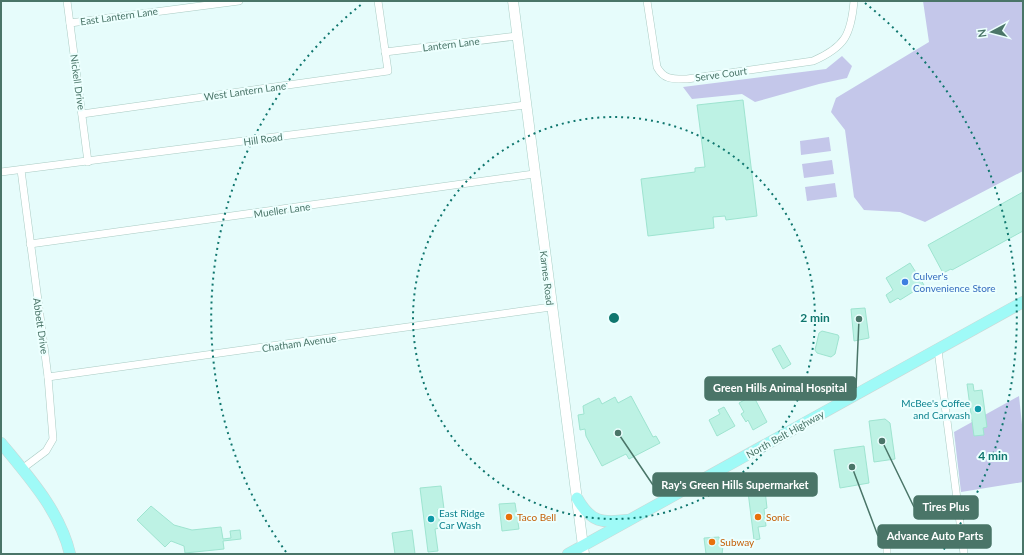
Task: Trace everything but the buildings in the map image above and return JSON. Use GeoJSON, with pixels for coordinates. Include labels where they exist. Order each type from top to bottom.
{"type":"FeatureCollection","features":[{"type":"Feature","properties":{"kind":"main road","name":"North Belt Highway"},"geometry":{"type":"LineString","coordinates":[[568,554],[583,551],[633,519],[1023,302]]}},
{"type":"Feature","properties":{"kind":"main road"},"geometry":{"type":"LineString","coordinates":[[1,443],[45,500],[59,524],[70,554]]}},
{"type":"Feature","properties":{"kind":"main road"},"geometry":{"type":"LineString","coordinates":[[576,498],[583,510],[589,516],[599,520],[608,522],[633,519]]}},
{"type":"Feature","properties":{"kind":"street","name":"Nickell Drive"},"geometry":{"type":"LineString","coordinates":[[67,1],[88,162]]}},
{"type":"Feature","properties":{"kind":"street","name":"East Lantern Lane"},"geometry":{"type":"LineString","coordinates":[[70,23],[239,1]]}},
{"type":"Feature","properties":{"kind":"street"},"geometry":{"type":"LineString","coordinates":[[378,1],[385,52]]}},
{"type":"Feature","properties":{"kind":"street","name":"Karnes Road"},"geometry":{"type":"LineString","coordinates":[[513,1],[525,106],[583,551]]}},
{"type":"Feature","properties":{"kind":"street","name":"Serve Court"},"geometry":{"type":"LineString","coordinates":[[647,1],[657,67],[661,75],[669,79],[687,79],[813,61],[831,53],[848,35],[854,1]]}},
{"type":"Feature","properties":{"kind":"street","name":"Lantern Lane"},"geometry":{"type":"LineString","coordinates":[[385,52],[517,36]]}},
{"type":"Feature","properties":{"kind":"street","name":"West Lantern Lane"},"geometry":{"type":"LineString","coordinates":[[82,114],[388,71],[385,52]]}},
{"type":"Feature","properties":{"kind":"street","name":"Hill Road"},"geometry":{"type":"LineString","coordinates":[[1,172],[525,106]]}},
{"type":"Feature","properties":{"kind":"street","name":"Abbett Drive"},"geometry":{"type":"LineString","coordinates":[[21,170],[48,377],[53,439],[46,451],[22,469]]}},
{"type":"Feature","properties":{"kind":"street","name":"Mueller Lane"},"geometry":{"type":"LineString","coordinates":[[30,244],[534,174]]}},
{"type":"Feature","properties":{"kind":"street","name":"Chatham Avenue"},"geometry":{"type":"LineString","coordinates":[[48,377],[551,307]]}},
{"type":"Feature","properties":{"kind":"street"},"geometry":{"type":"LineString","coordinates":[[938,350],[964,554]]}},
{"type":"Feature","properties":{"kind":"street"},"geometry":{"type":"LineString","coordinates":[[887,544],[887,554]]}},
{"type":"Feature","properties":{"kind":"shaded area"},"geometry":{"type":"Polygon","coordinates":[[[923,1],[1023,1],[1023,171],[925,222],[900,212],[864,210],[854,197],[845,130],[831,112],[836,98],[929,42],[923,1]]]}},
{"type":"Feature","properties":{"kind":"shaded area"},"geometry":{"type":"Polygon","coordinates":[[[842,56],[852,66],[847,78],[819,84],[755,102],[742,94],[692,99],[683,87],[826,69],[842,56]]]}},
{"type":"Feature","properties":{"kind":"shaded area"},"geometry":{"type":"Polygon","coordinates":[[[829,137],[831,151],[801,155],[800,141],[829,137]]]}},
{"type":"Feature","properties":{"kind":"shaded area"},"geometry":{"type":"Polygon","coordinates":[[[832,160],[834,174],[804,178],[802,164],[832,160]]]}},
{"type":"Feature","properties":{"kind":"shaded area"},"geometry":{"type":"Polygon","coordinates":[[[835,183],[837,197],[807,201],[805,187],[835,183]]]}},
{"type":"Feature","properties":{"kind":"shaded area"},"geometry":{"type":"Polygon","coordinates":[[[1019,396],[1023,434],[1023,482],[961,492],[954,432],[1019,396]]]}},
{"type":"Feature","properties":{"kind":"place","name":"Culver's Convenience Store"},"geometry":{"type":"Point","coordinates":[905,282]}},
{"type":"Feature","properties":{"kind":"place","name":"Green Hills Animal Hospital"},"geometry":{"type":"Point","coordinates":[859,319]}},
{"type":"Feature","properties":{"kind":"place","name":"McBee's Coffee and Carwash"},"geometry":{"type":"Point","coordinates":[978,409]}},
{"type":"Feature","properties":{"kind":"place","name":"Ray's Green Hills Supermarket"},"geometry":{"type":"Point","coordinates":[618,433]}},
{"type":"Feature","properties":{"kind":"place","name":"Tires Plus"},"geometry":{"type":"Point","coordinates":[882,441]}},
{"type":"Feature","properties":{"kind":"place","name":"Advance Auto Parts"},"geometry":{"type":"Point","coordinates":[852,467]}},
{"type":"Feature","properties":{"kind":"place","name":"Taco Bell"},"geometry":{"type":"Point","coordinates":[509,517]}},
{"type":"Feature","properties":{"kind":"place","name":"Sonic"},"geometry":{"type":"Point","coordinates":[758,517]}},
{"type":"Feature","properties":{"kind":"place","name":"East Ridge Car Wash"},"geometry":{"type":"Point","coordinates":[431,519]}},
{"type":"Feature","properties":{"kind":"place","name":"Subway"},"geometry":{"type":"Point","coordinates":[712,542]}}]}
